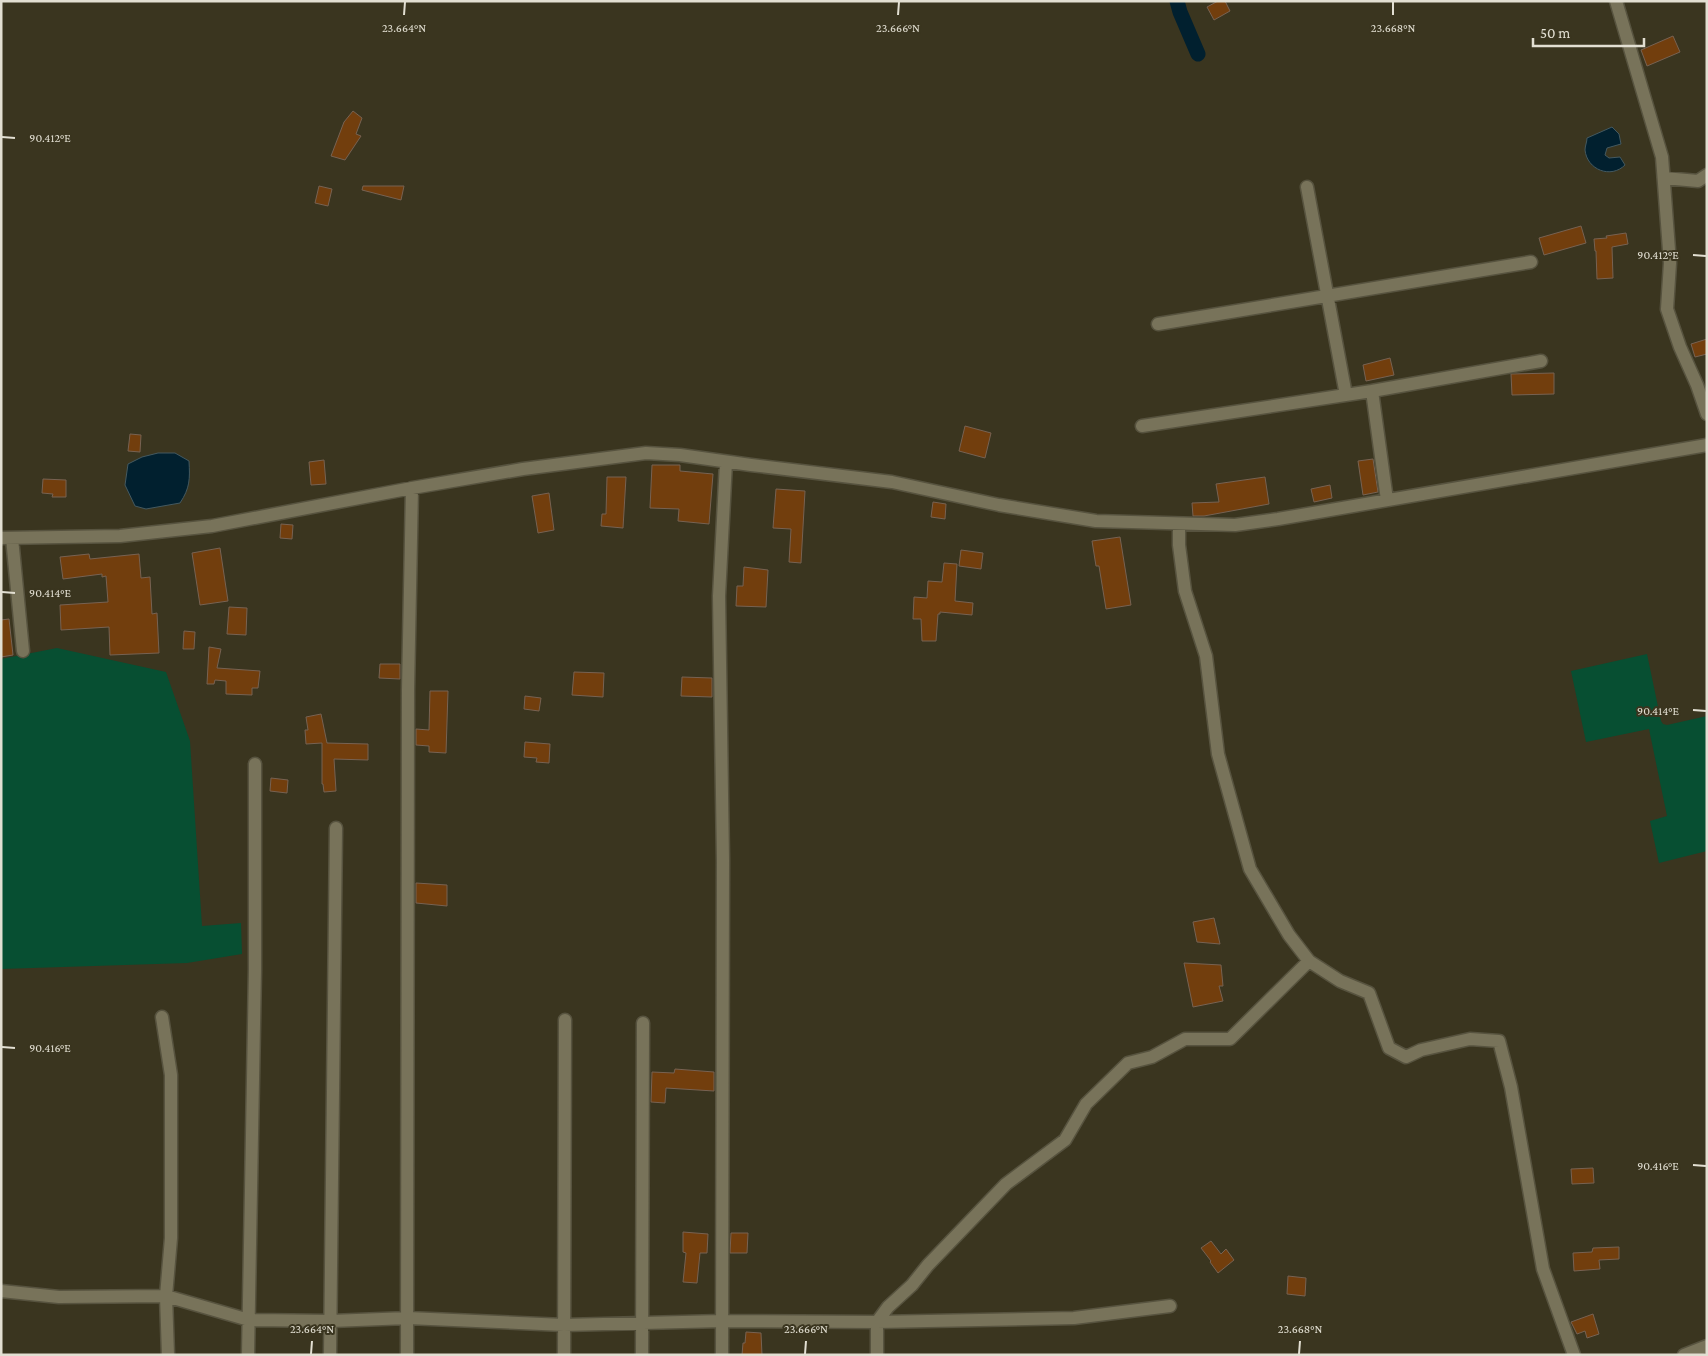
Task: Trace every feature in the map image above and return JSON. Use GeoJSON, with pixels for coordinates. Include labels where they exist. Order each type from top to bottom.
{"type":"FeatureCollection","features":[{"type":"Feature","properties":{"kind":"street"},"geometry":{"type":"LineString","coordinates":[[1616,1],[1662,157],[1670,263],[1668,309],[1680,347],[1697,385],[1707,414]]}},
{"type":"Feature","properties":{"kind":"street"},"geometry":{"type":"LineString","coordinates":[[1664,178],[1698,181],[1707,175]]}},
{"type":"Feature","properties":{"kind":"street"},"geometry":{"type":"LineString","coordinates":[[1307,187],[1346,395]]}},
{"type":"Feature","properties":{"kind":"street"},"geometry":{"type":"LineString","coordinates":[[1158,324],[1531,262]]}},
{"type":"Feature","properties":{"kind":"street"},"geometry":{"type":"LineString","coordinates":[[1142,426],[1372,391],[1541,361]]}},
{"type":"Feature","properties":{"kind":"street"},"geometry":{"type":"LineString","coordinates":[[1372,391],[1387,500]]}},
{"type":"Feature","properties":{"kind":"street"},"geometry":{"type":"LineString","coordinates":[[23,651],[7,538],[120,536],[212,526],[523,469],[646,453],[680,455],[892,482],[999,505],[1096,522],[1235,525],[1707,444]]}},
{"type":"Feature","properties":{"kind":"street"},"geometry":{"type":"LineString","coordinates":[[722,1355],[723,860],[719,596],[726,462]]}},
{"type":"Feature","properties":{"kind":"street"},"geometry":{"type":"LineString","coordinates":[[408,1355],[408,690],[412,488]]}},
{"type":"Feature","properties":{"kind":"street"},"geometry":{"type":"LineString","coordinates":[[1179,524],[1179,545],[1185,590],[1206,656],[1218,754],[1250,869],[1289,935],[1309,962],[1340,981],[1369,992],[1389,1048],[1406,1058],[1421,1050],[1470,1039],[1499,1041],[1512,1087],[1542,1269],[1574,1355]]}},
{"type":"Feature","properties":{"kind":"street"},"geometry":{"type":"LineString","coordinates":[[248,1355],[255,959],[255,764]]}},
{"type":"Feature","properties":{"kind":"street"},"geometry":{"type":"LineString","coordinates":[[330,1355],[336,828]]}},
{"type":"Feature","properties":{"kind":"street"},"geometry":{"type":"LineString","coordinates":[[877,1355],[877,1322],[888,1307],[912,1285],[928,1265],[1006,1184],[1065,1140],[1086,1104],[1128,1063],[1152,1056],[1185,1039],[1230,1039],[1309,962]]}},
{"type":"Feature","properties":{"kind":"street"},"geometry":{"type":"LineString","coordinates":[[162,1017],[170,1075],[171,1238],[166,1296],[168,1355]]}},
{"type":"Feature","properties":{"kind":"street"},"geometry":{"type":"LineString","coordinates":[[564,1355],[565,1020]]}},
{"type":"Feature","properties":{"kind":"street"},"geometry":{"type":"LineString","coordinates":[[642,1355],[643,1023]]}},
{"type":"Feature","properties":{"kind":"street"},"geometry":{"type":"LineString","coordinates":[[1,1291],[59,1297],[166,1296],[248,1320],[330,1321],[408,1318],[564,1325],[722,1321],[877,1322],[1074,1318],[1170,1306]]}},
{"type":"Feature","properties":{"kind":"street"},"geometry":{"type":"LineString","coordinates":[[1684,1355],[1707,1346]]}},
{"type":"Feature","properties":{"kind":"green space"},"geometry":{"type":"Polygon","coordinates":[[[57,648],[166,672],[190,741],[202,926],[241,923],[242,954],[187,963],[1,969],[1,659],[57,648]]]}},
{"type":"Feature","properties":{"kind":"green space"},"geometry":{"type":"Polygon","coordinates":[[[1647,654],[1663,724],[1667,725],[1707,716],[1707,851],[1659,863],[1650,821],[1667,816],[1649,729],[1586,742],[1571,671],[1647,654]]]}},
{"type":"Feature","properties":{"kind":"water"},"geometry":{"type":"Polygon","coordinates":[[[1612,127],[1619,134],[1621,144],[1607,148],[1605,155],[1609,158],[1620,157],[1625,165],[1619,169],[1607,172],[1600,170],[1590,163],[1585,148],[1587,138],[1612,127]]]}},
{"type":"Feature","properties":{"kind":"water"},"geometry":{"type":"Polygon","coordinates":[[[158,453],[175,453],[189,461],[189,478],[186,493],[180,503],[146,509],[135,506],[125,485],[128,464],[142,457],[158,453]]]}},
{"type":"Feature","properties":{"kind":"building"},"geometry":{"type":"Polygon","coordinates":[[[1218,1],[1225,1],[1230,11],[1214,20],[1207,7],[1218,1]]]}},
{"type":"Feature","properties":{"kind":"building"},"geometry":{"type":"Polygon","coordinates":[[[1673,36],[1680,52],[1647,66],[1641,50],[1673,36]]]}},
{"type":"Feature","properties":{"kind":"building"},"geometry":{"type":"Polygon","coordinates":[[[353,111],[362,118],[356,134],[361,136],[345,160],[331,156],[344,122],[353,111]]]}},
{"type":"Feature","properties":{"kind":"building"},"geometry":{"type":"Polygon","coordinates":[[[319,186],[332,189],[328,206],[315,203],[319,186]]]}},
{"type":"Feature","properties":{"kind":"building"},"geometry":{"type":"Polygon","coordinates":[[[363,186],[404,186],[401,200],[362,190],[363,186]]]}},
{"type":"Feature","properties":{"kind":"building"},"geometry":{"type":"Polygon","coordinates":[[[1581,226],[1586,243],[1544,255],[1539,238],[1581,226]]]}},
{"type":"Feature","properties":{"kind":"building"},"geometry":{"type":"Polygon","coordinates":[[[1626,233],[1628,244],[1612,247],[1613,278],[1597,279],[1594,239],[1626,233]]]}},
{"type":"Feature","properties":{"kind":"building"},"geometry":{"type":"Polygon","coordinates":[[[1707,339],[1707,354],[1695,357],[1691,344],[1707,339]]]}},
{"type":"Feature","properties":{"kind":"building"},"geometry":{"type":"Polygon","coordinates":[[[1390,358],[1394,375],[1366,381],[1363,365],[1390,358]]]}},
{"type":"Feature","properties":{"kind":"building"},"geometry":{"type":"Polygon","coordinates":[[[1554,373],[1554,394],[1512,395],[1511,374],[1554,373]]]}},
{"type":"Feature","properties":{"kind":"building"},"geometry":{"type":"Polygon","coordinates":[[[965,426],[991,433],[985,458],[959,451],[965,426]]]}},
{"type":"Feature","properties":{"kind":"building"},"geometry":{"type":"Polygon","coordinates":[[[130,434],[141,435],[140,452],[128,451],[130,434]]]}},
{"type":"Feature","properties":{"kind":"building"},"geometry":{"type":"Polygon","coordinates":[[[1373,459],[1378,492],[1363,495],[1358,461],[1373,459]]]}},
{"type":"Feature","properties":{"kind":"building"},"geometry":{"type":"Polygon","coordinates":[[[324,460],[326,484],[311,485],[309,462],[324,460]]]}},
{"type":"Feature","properties":{"kind":"building"},"geometry":{"type":"Polygon","coordinates":[[[652,465],[680,465],[680,471],[713,474],[709,524],[678,521],[679,509],[650,508],[652,465]]]}},
{"type":"Feature","properties":{"kind":"building"},"geometry":{"type":"Polygon","coordinates":[[[607,477],[626,477],[623,528],[601,526],[602,514],[606,514],[607,477]]]}},
{"type":"Feature","properties":{"kind":"building"},"geometry":{"type":"Polygon","coordinates":[[[1265,477],[1269,504],[1204,516],[1193,516],[1192,503],[1219,502],[1216,484],[1265,477]]]}},
{"type":"Feature","properties":{"kind":"building"},"geometry":{"type":"Polygon","coordinates":[[[43,479],[66,480],[66,497],[52,497],[53,494],[42,493],[43,479]]]}},
{"type":"Feature","properties":{"kind":"building"},"geometry":{"type":"Polygon","coordinates":[[[1330,485],[1332,498],[1314,502],[1311,489],[1330,485]]]}},
{"type":"Feature","properties":{"kind":"building"},"geometry":{"type":"Polygon","coordinates":[[[776,489],[805,491],[801,563],[789,562],[791,529],[773,528],[776,489]]]}},
{"type":"Feature","properties":{"kind":"building"},"geometry":{"type":"Polygon","coordinates":[[[549,493],[554,530],[538,533],[532,496],[549,493]]]}},
{"type":"Feature","properties":{"kind":"building"},"geometry":{"type":"Polygon","coordinates":[[[933,502],[946,504],[945,519],[931,517],[933,502]]]}},
{"type":"Feature","properties":{"kind":"building"},"geometry":{"type":"Polygon","coordinates":[[[281,524],[293,525],[292,539],[280,538],[281,524]]]}},
{"type":"Feature","properties":{"kind":"building"},"geometry":{"type":"Polygon","coordinates":[[[1120,537],[1131,605],[1106,609],[1099,566],[1096,566],[1092,541],[1120,537]]]}},
{"type":"Feature","properties":{"kind":"building"},"geometry":{"type":"Polygon","coordinates":[[[220,548],[228,601],[200,605],[192,553],[220,548]]]}},
{"type":"Feature","properties":{"kind":"building"},"geometry":{"type":"Polygon","coordinates":[[[961,550],[983,553],[981,569],[959,566],[961,550]]]}},
{"type":"Feature","properties":{"kind":"building"},"geometry":{"type":"Polygon","coordinates":[[[89,554],[90,559],[139,554],[141,578],[150,577],[152,614],[157,613],[159,653],[110,655],[109,627],[61,630],[60,605],[108,602],[106,576],[102,577],[102,574],[63,579],[60,557],[89,554]]]}},
{"type":"Feature","properties":{"kind":"building"},"geometry":{"type":"Polygon","coordinates":[[[944,563],[957,564],[955,601],[973,603],[972,615],[940,612],[938,614],[936,641],[922,641],[921,619],[913,619],[914,597],[927,598],[928,581],[942,582],[944,563]]]}},
{"type":"Feature","properties":{"kind":"building"},"geometry":{"type":"Polygon","coordinates":[[[744,567],[768,570],[766,607],[736,606],[737,586],[743,586],[744,567]]]}},
{"type":"Feature","properties":{"kind":"building"},"geometry":{"type":"Polygon","coordinates":[[[229,607],[247,608],[246,635],[227,634],[229,607]]]}},
{"type":"Feature","properties":{"kind":"building"},"geometry":{"type":"Polygon","coordinates":[[[9,619],[13,655],[1,657],[1,620],[9,619]]]}},
{"type":"Feature","properties":{"kind":"building"},"geometry":{"type":"Polygon","coordinates":[[[184,631],[195,632],[194,649],[183,649],[184,631]]]}},
{"type":"Feature","properties":{"kind":"building"},"geometry":{"type":"Polygon","coordinates":[[[209,647],[221,649],[217,668],[260,671],[258,688],[252,688],[252,695],[226,694],[226,681],[215,680],[214,684],[207,684],[209,647]]]}},
{"type":"Feature","properties":{"kind":"building"},"geometry":{"type":"Polygon","coordinates":[[[380,664],[400,664],[400,679],[379,678],[380,664]]]}},
{"type":"Feature","properties":{"kind":"building"},"geometry":{"type":"Polygon","coordinates":[[[574,672],[604,673],[603,697],[572,695],[574,672]]]}},
{"type":"Feature","properties":{"kind":"building"},"geometry":{"type":"Polygon","coordinates":[[[682,677],[712,678],[712,697],[681,696],[682,677]]]}},
{"type":"Feature","properties":{"kind":"building"},"geometry":{"type":"Polygon","coordinates":[[[430,691],[448,691],[446,753],[429,752],[429,746],[416,745],[416,729],[429,730],[430,691]]]}},
{"type":"Feature","properties":{"kind":"building"},"geometry":{"type":"Polygon","coordinates":[[[525,696],[541,698],[539,711],[524,709],[525,696]]]}},
{"type":"Feature","properties":{"kind":"building"},"geometry":{"type":"Polygon","coordinates":[[[321,714],[327,743],[368,744],[368,760],[334,759],[336,791],[324,792],[322,784],[322,743],[306,744],[305,730],[308,730],[306,717],[321,714]]]}},
{"type":"Feature","properties":{"kind":"building"},"geometry":{"type":"Polygon","coordinates":[[[525,742],[550,744],[549,763],[536,762],[537,758],[524,757],[525,742]]]}},
{"type":"Feature","properties":{"kind":"building"},"geometry":{"type":"Polygon","coordinates":[[[271,778],[288,780],[287,793],[270,791],[271,778]]]}},
{"type":"Feature","properties":{"kind":"building"},"geometry":{"type":"Polygon","coordinates":[[[416,883],[447,885],[447,906],[416,903],[416,883]]]}},
{"type":"Feature","properties":{"kind":"building"},"geometry":{"type":"Polygon","coordinates":[[[1214,918],[1220,944],[1197,942],[1193,922],[1214,918]]]}},
{"type":"Feature","properties":{"kind":"building"},"geometry":{"type":"Polygon","coordinates":[[[1184,963],[1221,965],[1223,986],[1219,986],[1223,1001],[1193,1007],[1184,963]]]}},
{"type":"Feature","properties":{"kind":"building"},"geometry":{"type":"Polygon","coordinates":[[[675,1069],[714,1072],[714,1091],[666,1088],[665,1103],[651,1102],[652,1072],[674,1073],[675,1069]]]}},
{"type":"Feature","properties":{"kind":"building"},"geometry":{"type":"Polygon","coordinates":[[[1593,1168],[1594,1183],[1572,1184],[1571,1169],[1593,1168]]]}},
{"type":"Feature","properties":{"kind":"building"},"geometry":{"type":"Polygon","coordinates":[[[683,1232],[708,1234],[707,1253],[700,1253],[697,1283],[683,1282],[686,1253],[683,1252],[683,1232]]]}},
{"type":"Feature","properties":{"kind":"building"},"geometry":{"type":"Polygon","coordinates":[[[731,1233],[748,1233],[747,1253],[730,1253],[731,1233]]]}},
{"type":"Feature","properties":{"kind":"building"},"geometry":{"type":"Polygon","coordinates":[[[1211,1241],[1221,1254],[1226,1249],[1234,1260],[1218,1273],[1201,1248],[1211,1241]]]}},
{"type":"Feature","properties":{"kind":"building"},"geometry":{"type":"Polygon","coordinates":[[[1619,1247],[1619,1259],[1599,1260],[1600,1269],[1574,1271],[1573,1253],[1592,1252],[1593,1248],[1619,1247]]]}},
{"type":"Feature","properties":{"kind":"building"},"geometry":{"type":"Polygon","coordinates":[[[1288,1276],[1306,1278],[1305,1296],[1287,1294],[1288,1276]]]}},
{"type":"Feature","properties":{"kind":"building"},"geometry":{"type":"Polygon","coordinates":[[[1593,1314],[1599,1334],[1587,1338],[1585,1331],[1577,1334],[1571,1322],[1593,1314]]]}},
{"type":"Feature","properties":{"kind":"building"},"geometry":{"type":"Polygon","coordinates":[[[746,1332],[761,1333],[762,1355],[742,1355],[746,1332]]]}},
{"type":"Feature","properties":{"kind":"waterway"},"geometry":{"type":"LineString","coordinates":[[1177,1],[1198,54]]}}]}
